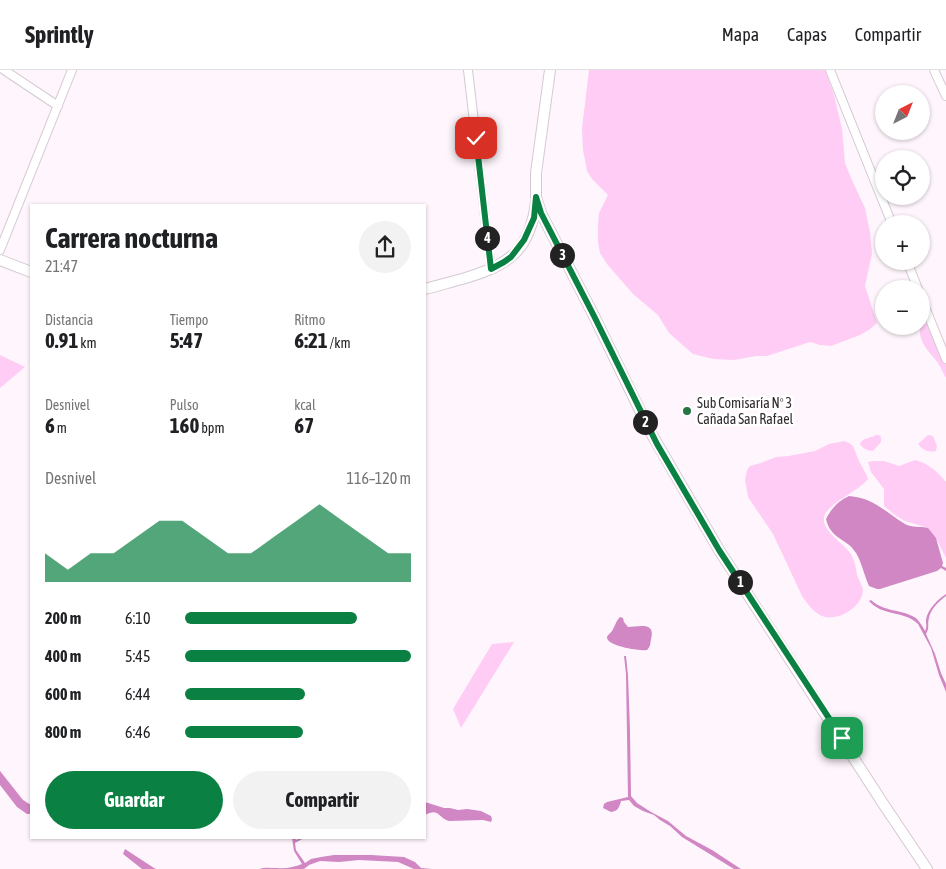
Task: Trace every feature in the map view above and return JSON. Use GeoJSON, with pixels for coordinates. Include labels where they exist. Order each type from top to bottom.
{"type":"FeatureCollection","features":[{"type":"Feature","properties":{"kind":"main road"},"geometry":{"type":"LineString","coordinates":[[426,289],[491,269],[511,257],[524,240],[534,218],[536,173],[550,70]]}},
{"type":"Feature","properties":{"kind":"main road"},"geometry":{"type":"LineString","coordinates":[[536,197],[541,213],[657,444],[719,550],[927,869]]}},
{"type":"Feature","properties":{"kind":"main road"},"geometry":{"type":"LineString","coordinates":[[0,260],[30,272]]}},
{"type":"Feature","properties":{"kind":"street"},"geometry":{"type":"LineString","coordinates":[[4,70],[58,106]]}},
{"type":"Feature","properties":{"kind":"street"},"geometry":{"type":"LineString","coordinates":[[0,250],[72,70]]}},
{"type":"Feature","properties":{"kind":"street"},"geometry":{"type":"LineString","coordinates":[[468,70],[491,269]]}},
{"type":"Feature","properties":{"kind":"street"},"geometry":{"type":"LineString","coordinates":[[830,70],[888,215]]}},
{"type":"Feature","properties":{"kind":"street"},"geometry":{"type":"LineString","coordinates":[[934,70],[946,96]]}},
{"type":"Feature","properties":{"kind":"street"},"geometry":{"type":"LineString","coordinates":[[930,319],[946,359]]}},
{"type":"Feature","properties":{"kind":"shaded area"},"geometry":{"type":"Polygon","coordinates":[[[589,70],[825,70],[834,95],[842,129],[845,163],[865,208],[870,232],[872,254],[865,286],[875,317],[875,325],[860,335],[831,346],[810,342],[767,356],[734,360],[713,359],[693,354],[669,333],[658,315],[633,294],[600,253],[598,243],[599,213],[608,195],[592,179],[587,171],[583,150],[582,128],[589,70]]]}},
{"type":"Feature","properties":{"kind":"shaded area"},"geometry":{"type":"Polygon","coordinates":[[[930,328],[936,335],[944,355],[946,378],[938,363],[922,342],[921,335],[930,335],[930,328]]]}},
{"type":"Feature","properties":{"kind":"shaded area"},"geometry":{"type":"Polygon","coordinates":[[[0,355],[25,367],[0,388],[0,355]]]}},
{"type":"Feature","properties":{"kind":"shaded area"},"geometry":{"type":"Polygon","coordinates":[[[876,435],[881,437],[881,442],[873,451],[862,447],[860,444],[864,439],[876,435]]]}},
{"type":"Feature","properties":{"kind":"shaded area"},"geometry":{"type":"Polygon","coordinates":[[[928,435],[933,436],[937,446],[936,451],[931,452],[918,444],[928,435]]]}},
{"type":"Feature","properties":{"kind":"shaded area"},"geometry":{"type":"Polygon","coordinates":[[[844,441],[853,446],[868,479],[859,488],[828,510],[824,516],[824,523],[827,529],[852,556],[863,589],[859,601],[850,610],[838,616],[825,617],[815,611],[802,596],[773,534],[748,497],[745,480],[750,466],[776,457],[815,451],[829,444],[844,441]]]}},
{"type":"Feature","properties":{"kind":"shaded area"},"geometry":{"type":"Polygon","coordinates":[[[915,460],[932,468],[946,482],[946,558],[937,540],[925,527],[905,521],[884,506],[884,489],[871,472],[868,462],[884,461],[899,466],[915,460]]]}},
{"type":"Feature","properties":{"kind":"shaded area"},"geometry":{"type":"Polygon","coordinates":[[[849,496],[858,497],[879,506],[908,525],[928,528],[936,538],[943,563],[942,566],[946,568],[946,571],[941,568],[937,571],[880,589],[869,586],[856,553],[848,544],[835,535],[828,526],[826,519],[841,500],[849,496]]]}},
{"type":"Feature","properties":{"kind":"shaded area"},"geometry":{"type":"Polygon","coordinates":[[[946,594],[931,612],[926,634],[946,684],[946,692],[931,648],[918,624],[906,617],[887,612],[869,601],[871,600],[887,609],[911,615],[916,618],[925,631],[928,612],[946,594]]]}},
{"type":"Feature","properties":{"kind":"shaded area"},"geometry":{"type":"Polygon","coordinates":[[[620,617],[623,618],[628,627],[649,627],[652,633],[647,650],[624,647],[608,640],[607,636],[612,632],[620,617]]]}},
{"type":"Feature","properties":{"kind":"shaded area"},"geometry":{"type":"Polygon","coordinates":[[[514,642],[461,728],[453,709],[492,644],[514,642]]]}},
{"type":"Feature","properties":{"kind":"shaded area"},"geometry":{"type":"Polygon","coordinates":[[[624,656],[626,656],[628,675],[631,796],[637,803],[668,821],[686,836],[741,869],[734,869],[682,837],[670,826],[654,815],[634,806],[629,800],[621,801],[618,809],[613,812],[603,808],[607,802],[628,797],[624,656]]]}},
{"type":"Feature","properties":{"kind":"shaded area"},"geometry":{"type":"Polygon","coordinates":[[[0,771],[23,800],[30,804],[30,814],[17,807],[0,785],[0,771]]]}},
{"type":"Feature","properties":{"kind":"shaded area"},"geometry":{"type":"Polygon","coordinates":[[[426,802],[444,808],[481,811],[491,816],[492,819],[491,822],[483,820],[449,821],[436,813],[426,815],[426,802]]]}},
{"type":"Feature","properties":{"kind":"shaded area"},"geometry":{"type":"Polygon","coordinates":[[[292,839],[302,839],[295,843],[296,850],[305,863],[311,859],[334,855],[371,855],[404,857],[415,862],[421,868],[432,869],[414,869],[398,862],[359,860],[320,861],[304,869],[259,869],[287,868],[302,864],[294,851],[292,839]]]}},
{"type":"Feature","properties":{"kind":"shaded area"},"geometry":{"type":"Polygon","coordinates":[[[125,849],[156,869],[142,869],[123,854],[125,849]]]}},
{"type":"Feature","properties":{"kind":"place","name":"Sub Comisaría Nº 3 Cañada San Rafael"},"geometry":{"type":"Point","coordinates":[687,411]}},
{"type":"Feature","properties":{"kind":"route"},"geometry":{"type":"LineString","coordinates":[[476,138],[491,269],[511,257],[524,240],[534,218],[536,197],[541,213],[594,316],[651,434],[719,550],[842,738]]}}]}
